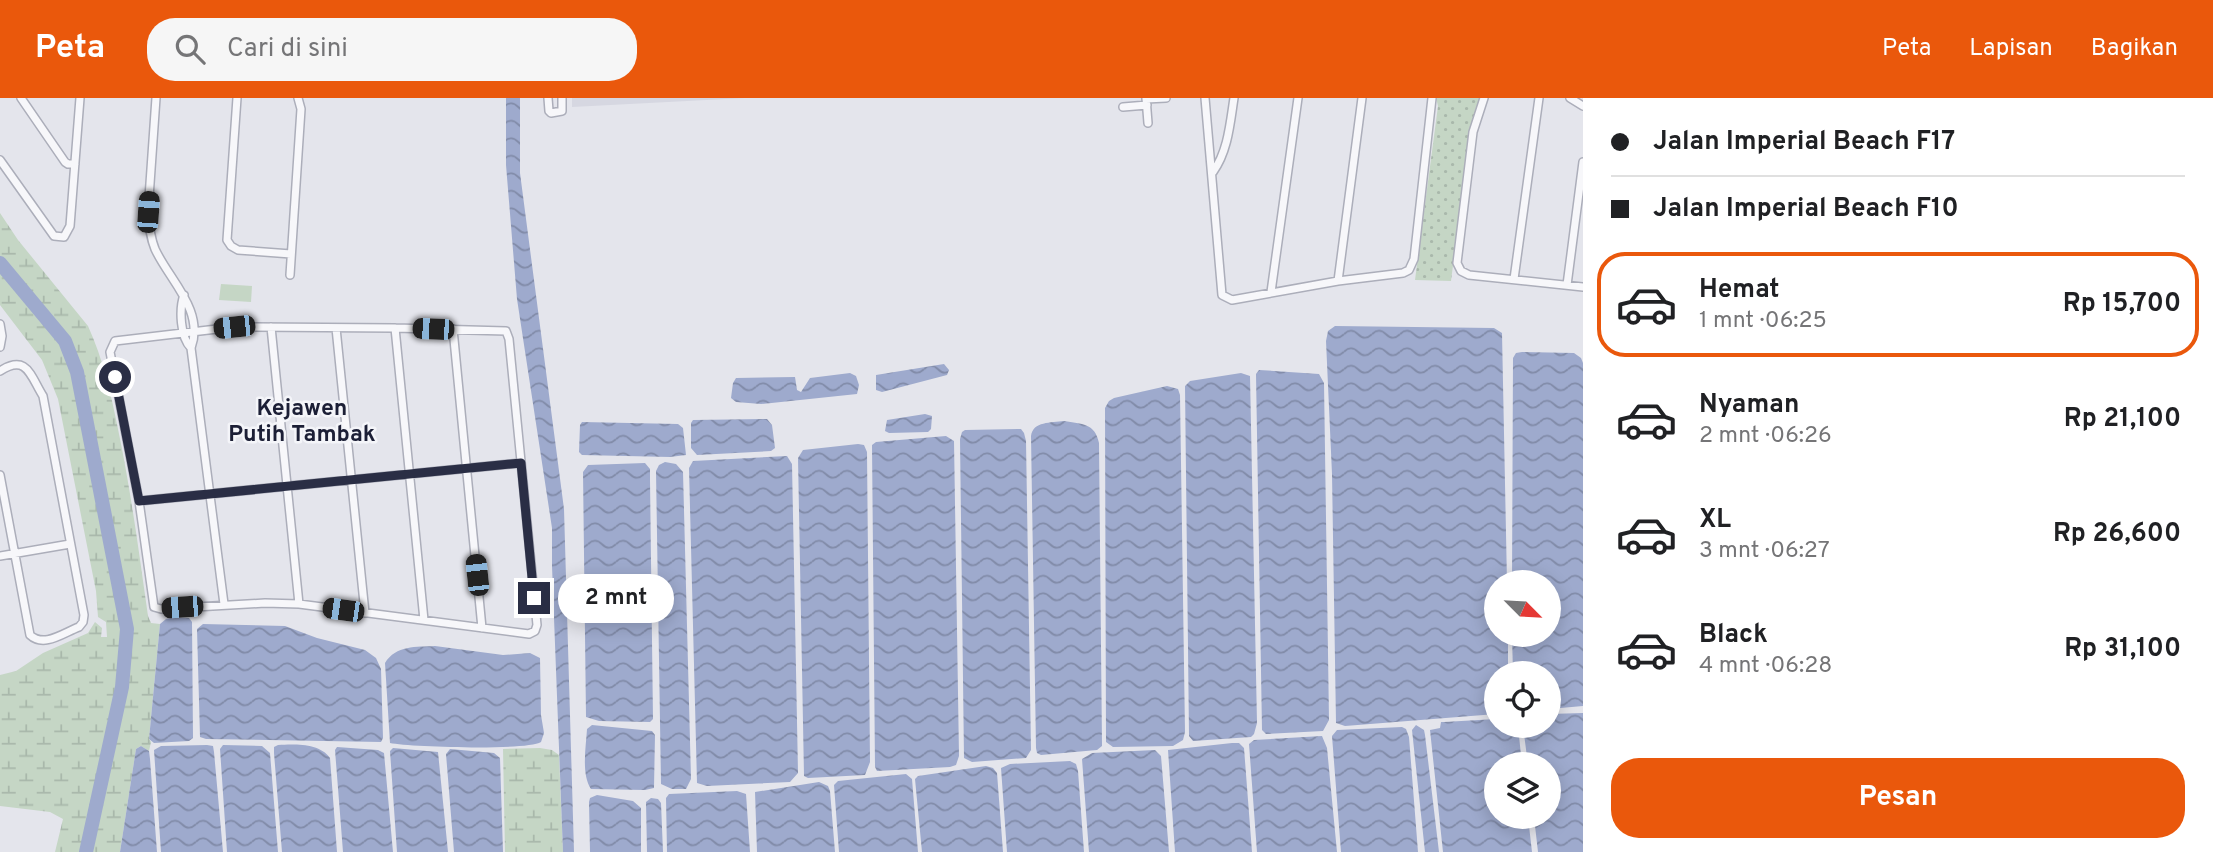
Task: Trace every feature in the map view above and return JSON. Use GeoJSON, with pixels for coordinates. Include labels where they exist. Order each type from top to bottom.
{"type":"FeatureCollection","features":[{"type":"Feature","properties":{"kind":"street"},"geometry":{"type":"LineString","coordinates":[[21,98],[65,162],[75,164]]}},
{"type":"Feature","properties":{"kind":"street"},"geometry":{"type":"LineString","coordinates":[[0,160],[54,236],[64,237],[70,226],[80,98]]}},
{"type":"Feature","properties":{"kind":"street"},"geometry":{"type":"LineString","coordinates":[[156,98],[149,230],[159,257],[189,302],[194,339],[191,348],[224,604]]}},
{"type":"Feature","properties":{"kind":"street"},"geometry":{"type":"LineString","coordinates":[[237,98],[227,240],[238,250],[291,254]]}},
{"type":"Feature","properties":{"kind":"street"},"geometry":{"type":"LineString","coordinates":[[289,275],[301,109],[298,98]]}},
{"type":"Feature","properties":{"kind":"street"},"geometry":{"type":"LineString","coordinates":[[548,98],[551,113],[562,111],[562,98]]}},
{"type":"Feature","properties":{"kind":"street"},"geometry":{"type":"LineString","coordinates":[[1123,107],[1166,98]]}},
{"type":"Feature","properties":{"kind":"street"},"geometry":{"type":"LineString","coordinates":[[1205,98],[1222,295],[1232,300],[1409,270],[1412,264],[1432,98]]}},
{"type":"Feature","properties":{"kind":"street"},"geometry":{"type":"LineString","coordinates":[[1213,172],[1226,145],[1234,98]]}},
{"type":"Feature","properties":{"kind":"street"},"geometry":{"type":"LineString","coordinates":[[1271,292],[1298,98]]}},
{"type":"Feature","properties":{"kind":"street"},"geometry":{"type":"LineString","coordinates":[[1338,281],[1362,98]]}},
{"type":"Feature","properties":{"kind":"street"},"geometry":{"type":"LineString","coordinates":[[1484,98],[1473,132],[1457,263],[1461,271],[1469,275],[1583,287]]}},
{"type":"Feature","properties":{"kind":"street"},"geometry":{"type":"LineString","coordinates":[[1514,279],[1539,98]]}},
{"type":"Feature","properties":{"kind":"street"},"geometry":{"type":"LineString","coordinates":[[1570,98],[1583,106]]}},
{"type":"Feature","properties":{"kind":"street"},"geometry":{"type":"LineString","coordinates":[[1147,101],[1148,123]]}},
{"type":"Feature","properties":{"kind":"street"},"geometry":{"type":"LineString","coordinates":[[1567,285],[1583,162]]}},
{"type":"Feature","properties":{"kind":"street"},"geometry":{"type":"LineString","coordinates":[[184,295],[181,304],[185,342],[191,348]]}},
{"type":"Feature","properties":{"kind":"street"},"geometry":{"type":"LineString","coordinates":[[0,324],[0,347]]}},
{"type":"Feature","properties":{"kind":"street"},"geometry":{"type":"LineString","coordinates":[[234,327],[271,327],[506,331],[509,339],[536,628],[529,634],[299,604],[224,604],[161,609],[153,605],[139,501],[110,352],[115,341],[234,327]]}},
{"type":"Feature","properties":{"kind":"street"},"geometry":{"type":"LineString","coordinates":[[271,327],[299,604]]}},
{"type":"Feature","properties":{"kind":"street"},"geometry":{"type":"LineString","coordinates":[[336,328],[365,613]]}},
{"type":"Feature","properties":{"kind":"street"},"geometry":{"type":"LineString","coordinates":[[395,328],[424,620]]}},
{"type":"Feature","properties":{"kind":"street"},"geometry":{"type":"LineString","coordinates":[[453,329],[482,628]]}},
{"type":"Feature","properties":{"kind":"street"},"geometry":{"type":"LineString","coordinates":[[0,370],[12,363],[18,363],[25,368],[43,396],[83,622],[43,642],[30,635],[0,475]]}},
{"type":"Feature","properties":{"kind":"street"},"geometry":{"type":"LineString","coordinates":[[139,501],[521,463]]}},
{"type":"Feature","properties":{"kind":"street"},"geometry":{"type":"LineString","coordinates":[[0,556],[70,544]]}},
{"type":"Feature","properties":{"kind":"shaded area"},"geometry":{"type":"Polygon","coordinates":[[[572,98],[745,98],[572,107],[572,98]]]}},
{"type":"Feature","properties":{"kind":"green space"},"geometry":{"type":"Polygon","coordinates":[[[1436,98],[1480,98],[1471,125],[1451,281],[1415,280],[1438,106],[1436,98]]]}},
{"type":"Feature","properties":{"kind":"green space"},"geometry":{"type":"Polygon","coordinates":[[[0,213],[18,240],[88,326],[93,338],[109,390],[123,452],[148,616],[151,623],[160,624],[149,739],[151,742],[149,751],[141,746],[136,749],[120,852],[55,852],[63,819],[50,812],[0,806],[0,675],[16,671],[43,653],[88,633],[95,622],[102,628],[101,637],[107,637],[106,622],[98,617],[96,591],[58,399],[42,360],[0,305],[0,213]]]}},
{"type":"Feature","properties":{"kind":"green space"},"geometry":{"type":"Polygon","coordinates":[[[221,284],[252,286],[251,302],[219,300],[221,284]]]}},
{"type":"Feature","properties":{"kind":"green space"},"geometry":{"type":"Polygon","coordinates":[[[503,749],[552,750],[559,755],[563,852],[505,852],[503,749]]]}},
{"type":"Feature","properties":{"kind":"water"},"geometry":{"type":"Polygon","coordinates":[[[506,98],[520,98],[520,173],[564,509],[574,852],[563,852],[552,528],[517,299],[506,165],[506,98]]]}},
{"type":"Feature","properties":{"kind":"water"},"geometry":{"type":"Polygon","coordinates":[[[1335,326],[1494,328],[1502,333],[1507,570],[1484,570],[1484,648],[1508,648],[1508,661],[1484,661],[1484,715],[1345,726],[1336,723],[1332,474],[1326,341],[1328,331],[1335,326]]]}},
{"type":"Feature","properties":{"kind":"water"},"geometry":{"type":"Polygon","coordinates":[[[1516,353],[1574,353],[1583,363],[1583,706],[1561,708],[1561,661],[1513,661],[1512,648],[1561,648],[1561,570],[1512,570],[1513,358],[1516,353]]]}},
{"type":"Feature","properties":{"kind":"water"},"geometry":{"type":"Polygon","coordinates":[[[944,364],[949,370],[947,375],[882,392],[876,390],[876,375],[944,364]]]}},
{"type":"Feature","properties":{"kind":"water"},"geometry":{"type":"Polygon","coordinates":[[[1259,370],[1319,374],[1324,383],[1329,720],[1323,731],[1266,734],[1262,730],[1256,374],[1259,370]]]}},
{"type":"Feature","properties":{"kind":"water"},"geometry":{"type":"Polygon","coordinates":[[[850,373],[856,376],[859,385],[857,394],[761,404],[736,402],[731,398],[736,378],[795,377],[797,390],[801,392],[810,378],[850,373]]]}},
{"type":"Feature","properties":{"kind":"water"},"geometry":{"type":"Polygon","coordinates":[[[1241,373],[1250,376],[1257,723],[1251,737],[1193,741],[1189,736],[1185,386],[1190,381],[1241,373]]]}},
{"type":"Feature","properties":{"kind":"water"},"geometry":{"type":"Polygon","coordinates":[[[1167,386],[1178,389],[1180,395],[1185,732],[1183,740],[1173,746],[1113,747],[1106,742],[1105,408],[1114,398],[1167,386]]]}},
{"type":"Feature","properties":{"kind":"water"},"geometry":{"type":"Polygon","coordinates":[[[925,414],[932,416],[931,429],[928,432],[885,431],[887,420],[925,414]]]}},
{"type":"Feature","properties":{"kind":"water"},"geometry":{"type":"Polygon","coordinates":[[[767,419],[772,425],[775,448],[771,451],[697,455],[691,448],[693,420],[767,419]]]}},
{"type":"Feature","properties":{"kind":"water"},"geometry":{"type":"Polygon","coordinates":[[[1064,421],[1091,428],[1099,443],[1102,746],[1097,750],[1041,755],[1036,748],[1031,436],[1032,431],[1039,425],[1064,421]]]}},
{"type":"Feature","properties":{"kind":"water"},"geometry":{"type":"Polygon","coordinates":[[[582,422],[678,424],[683,428],[686,455],[582,455],[579,452],[582,422]]]}},
{"type":"Feature","properties":{"kind":"water"},"geometry":{"type":"Polygon","coordinates":[[[1021,429],[1026,441],[1031,750],[1026,758],[972,762],[964,758],[960,439],[965,430],[1021,429]]]}},
{"type":"Feature","properties":{"kind":"water"},"geometry":{"type":"Polygon","coordinates":[[[946,436],[954,441],[959,756],[956,765],[950,767],[877,771],[872,445],[876,442],[946,436]]]}},
{"type":"Feature","properties":{"kind":"water"},"geometry":{"type":"Polygon","coordinates":[[[864,445],[867,452],[870,762],[865,775],[808,778],[804,776],[798,458],[803,450],[864,445]]]}},
{"type":"Feature","properties":{"kind":"water"},"geometry":{"type":"Polygon","coordinates":[[[787,456],[792,464],[798,773],[790,782],[707,786],[697,783],[689,468],[693,461],[787,456]]]}},
{"type":"Feature","properties":{"kind":"water"},"geometry":{"type":"Polygon","coordinates":[[[665,462],[676,464],[683,472],[691,779],[686,789],[672,789],[661,784],[656,471],[659,465],[665,462]]]}},
{"type":"Feature","properties":{"kind":"water"},"geometry":{"type":"Polygon","coordinates":[[[645,463],[650,469],[653,719],[650,722],[599,721],[586,717],[583,472],[588,465],[645,463]]]}},
{"type":"Feature","properties":{"kind":"water"},"geometry":{"type":"Polygon","coordinates":[[[174,617],[189,618],[192,622],[193,738],[189,741],[154,743],[149,739],[160,624],[174,617]]]}},
{"type":"Feature","properties":{"kind":"water"},"geometry":{"type":"Polygon","coordinates":[[[203,624],[285,626],[317,638],[365,650],[376,658],[381,669],[381,742],[200,737],[197,629],[203,624]]]}},
{"type":"Feature","properties":{"kind":"water"},"geometry":{"type":"Polygon","coordinates":[[[435,646],[503,655],[530,653],[540,658],[544,733],[541,742],[514,747],[443,747],[390,743],[385,663],[401,650],[435,646]]]}},
{"type":"Feature","properties":{"kind":"water"},"geometry":{"type":"Polygon","coordinates":[[[1583,713],[1583,852],[1538,852],[1535,829],[1561,829],[1561,752],[1526,752],[1525,738],[1561,738],[1561,714],[1583,713]]]}},
{"type":"Feature","properties":{"kind":"water"},"geometry":{"type":"Polygon","coordinates":[[[1484,720],[1484,738],[1519,738],[1521,752],[1484,752],[1484,829],[1529,829],[1532,852],[1443,852],[1430,730],[1440,728],[1441,722],[1484,720]]]}},
{"type":"Feature","properties":{"kind":"water"},"geometry":{"type":"Polygon","coordinates":[[[592,725],[652,731],[655,735],[654,788],[591,789],[586,776],[585,760],[587,729],[592,725]]]}},
{"type":"Feature","properties":{"kind":"water"},"geometry":{"type":"Polygon","coordinates":[[[1416,725],[1424,730],[1425,735],[1439,852],[1425,852],[1412,730],[1416,725]]]}},
{"type":"Feature","properties":{"kind":"water"},"geometry":{"type":"Polygon","coordinates":[[[1406,729],[1409,737],[1418,852],[1341,852],[1332,736],[1337,730],[1406,729]]]}},
{"type":"Feature","properties":{"kind":"water"},"geometry":{"type":"Polygon","coordinates":[[[1322,736],[1327,748],[1337,852],[1257,852],[1249,744],[1254,740],[1322,736]]]}},
{"type":"Feature","properties":{"kind":"water"},"geometry":{"type":"Polygon","coordinates":[[[1239,743],[1244,748],[1252,852],[1175,852],[1168,750],[1239,743]]]}},
{"type":"Feature","properties":{"kind":"water"},"geometry":{"type":"Polygon","coordinates":[[[223,745],[262,746],[270,753],[278,852],[227,852],[220,749],[223,745]]]}},
{"type":"Feature","properties":{"kind":"water"},"geometry":{"type":"Polygon","coordinates":[[[141,746],[149,751],[157,852],[120,852],[136,749],[141,746]]]}},
{"type":"Feature","properties":{"kind":"water"},"geometry":{"type":"Polygon","coordinates":[[[161,746],[213,746],[214,752],[223,852],[161,852],[154,750],[161,746]]]}},
{"type":"Feature","properties":{"kind":"water"},"geometry":{"type":"Polygon","coordinates":[[[274,747],[313,747],[330,758],[337,852],[282,852],[274,753],[274,747]]]}},
{"type":"Feature","properties":{"kind":"water"},"geometry":{"type":"Polygon","coordinates":[[[337,747],[378,750],[384,753],[393,852],[343,852],[335,750],[337,747]]]}},
{"type":"Feature","properties":{"kind":"water"},"geometry":{"type":"Polygon","coordinates":[[[393,748],[438,752],[448,852],[397,852],[390,751],[393,748]]]}},
{"type":"Feature","properties":{"kind":"water"},"geometry":{"type":"Polygon","coordinates":[[[450,749],[494,753],[500,758],[503,852],[454,852],[446,754],[450,749]]]}},
{"type":"Feature","properties":{"kind":"water"},"geometry":{"type":"Polygon","coordinates":[[[1155,750],[1161,756],[1169,852],[1089,852],[1082,759],[1092,753],[1155,750]]]}},
{"type":"Feature","properties":{"kind":"water"},"geometry":{"type":"Polygon","coordinates":[[[1070,761],[1076,764],[1078,771],[1084,852],[1007,852],[1001,768],[1010,764],[1070,761]]]}},
{"type":"Feature","properties":{"kind":"water"},"geometry":{"type":"Polygon","coordinates":[[[986,766],[997,773],[1003,852],[922,852],[915,779],[918,776],[986,766]]]}},
{"type":"Feature","properties":{"kind":"water"},"geometry":{"type":"Polygon","coordinates":[[[906,774],[912,779],[918,852],[839,852],[834,785],[838,781],[906,774]]]}},
{"type":"Feature","properties":{"kind":"water"},"geometry":{"type":"Polygon","coordinates":[[[819,782],[828,786],[830,791],[835,852],[757,852],[755,792],[819,782]]]}},
{"type":"Feature","properties":{"kind":"water"},"geometry":{"type":"Polygon","coordinates":[[[737,791],[746,794],[750,852],[667,852],[666,798],[669,794],[737,791]]]}},
{"type":"Feature","properties":{"kind":"water"},"geometry":{"type":"Polygon","coordinates":[[[597,795],[633,801],[641,808],[641,852],[590,852],[589,802],[590,798],[597,795]]]}},
{"type":"Feature","properties":{"kind":"water"},"geometry":{"type":"Polygon","coordinates":[[[651,798],[658,799],[661,803],[663,852],[647,852],[646,802],[651,798]]]}},
{"type":"Feature","properties":{"kind":"waterway"},"geometry":{"type":"LineString","coordinates":[[0,263],[65,341],[77,372],[127,629],[122,687],[86,852]]}},
{"type":"Feature","properties":{"kind":"district","name":"Kejawen Putih Tambak"},"geometry":{"type":"Point","coordinates":[302,422]}},
{"type":"Feature","properties":{"kind":"route"},"geometry":{"type":"LineString","coordinates":[[115,377],[139,501],[521,463],[534,598]]}}]}
